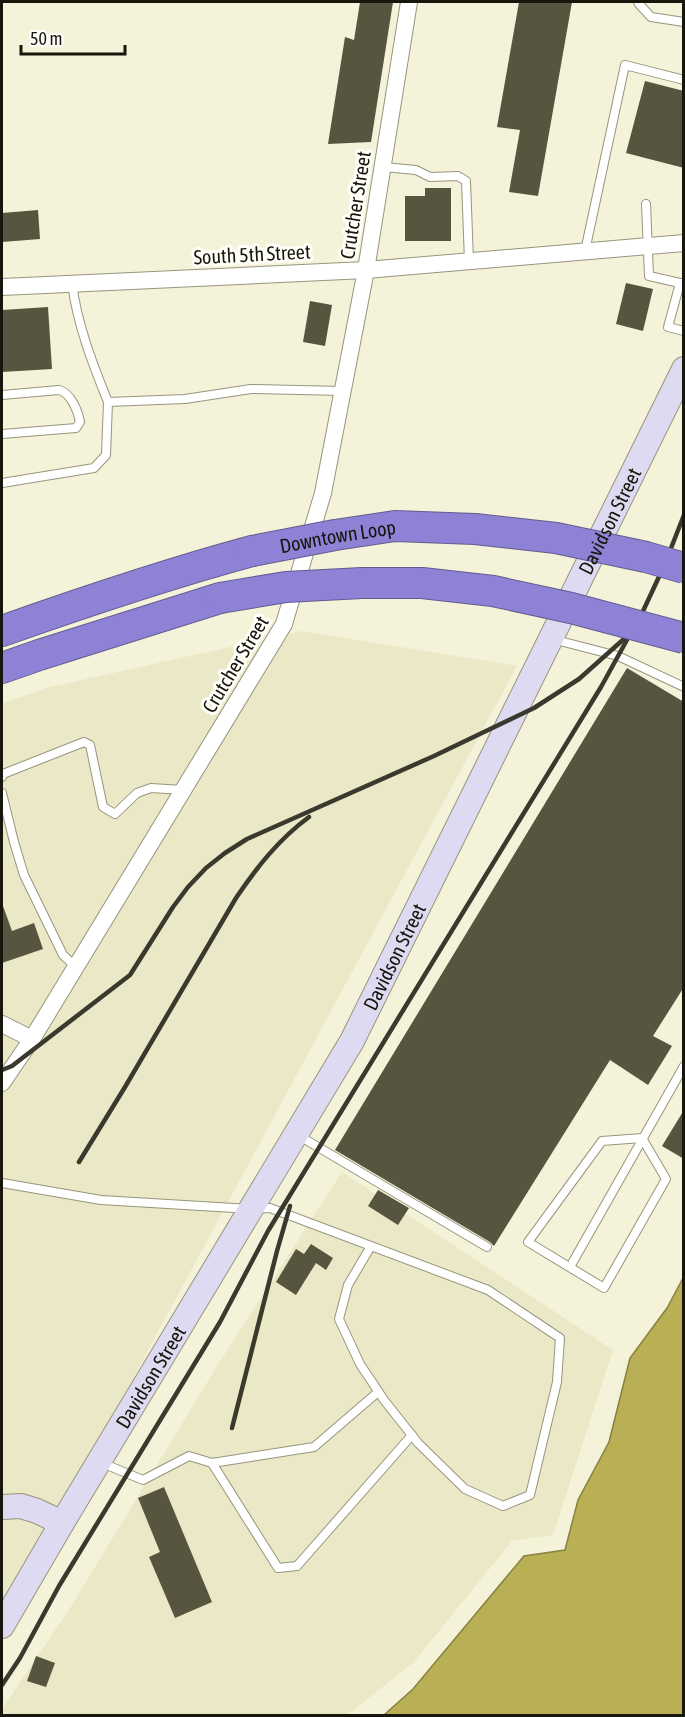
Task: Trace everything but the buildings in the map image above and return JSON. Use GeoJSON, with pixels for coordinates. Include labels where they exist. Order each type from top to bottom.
{"type":"FeatureCollection","features":[{"type":"Feature","properties":{"kind":"highway","name":"Downtown Loop"},"geometry":{"type":"LineString","coordinates":[[5,629],[187,569],[252,551],[335,534],[395,526],[464,528],[556,538],[646,557],[684,568]]}},
{"type":"Feature","properties":{"kind":"highway","name":"Downtown Loop"},"geometry":{"type":"LineString","coordinates":[[2,668],[220,598],[286,587],[362,583],[422,583],[493,591],[560,605],[684,638]]}},
{"type":"Feature","properties":{"kind":"street","name":"Crutcher Street"},"geometry":{"type":"LineString","coordinates":[[2,1083],[32,1039],[284,624],[324,494],[366,270],[409,2]]}},
{"type":"Feature","properties":{"kind":"street","name":"South 5th Street"},"geometry":{"type":"LineString","coordinates":[[2,286],[366,270],[684,243]]}},
{"type":"Feature","properties":{"kind":"street","name":"Davidson Street"},"geometry":{"type":"LineString","coordinates":[[2,1626],[352,1041],[684,369]]}},
{"type":"Feature","properties":{"kind":"street"},"geometry":{"type":"LineString","coordinates":[[2,1024],[32,1039]]}},
{"type":"Feature","properties":{"kind":"street"},"geometry":{"type":"LineString","coordinates":[[2,1507],[21,1506],[62,1523]]}},
{"type":"Feature","properties":{"kind":"lane"},"geometry":{"type":"LineString","coordinates":[[639,2],[651,17],[684,22]]}},
{"type":"Feature","properties":{"kind":"lane"},"geometry":{"type":"LineString","coordinates":[[585,251],[625,65],[684,80]]}},
{"type":"Feature","properties":{"kind":"lane"},"geometry":{"type":"LineString","coordinates":[[382,167],[416,171],[430,177],[458,176],[466,181],[469,261]]}},
{"type":"Feature","properties":{"kind":"lane"},"geometry":{"type":"LineString","coordinates":[[646,204],[649,276],[682,283],[668,327],[684,331]]}},
{"type":"Feature","properties":{"kind":"lane"},"geometry":{"type":"LineString","coordinates":[[2,483],[94,468],[106,455],[108,402],[80,320],[72,283]]}},
{"type":"Feature","properties":{"kind":"lane"},"geometry":{"type":"LineString","coordinates":[[108,402],[185,399],[250,389],[343,391]]}},
{"type":"Feature","properties":{"kind":"lane"},"geometry":{"type":"LineString","coordinates":[[2,395],[59,390],[70,398],[80,422],[76,428],[2,434]]}},
{"type":"Feature","properties":{"kind":"lane"},"geometry":{"type":"LineString","coordinates":[[552,639],[618,656],[684,687]]}},
{"type":"Feature","properties":{"kind":"lane"},"geometry":{"type":"LineString","coordinates":[[2,777],[3,774],[84,742],[90,746],[103,807],[115,814],[137,793],[151,788],[183,790]]}},
{"type":"Feature","properties":{"kind":"lane"},"geometry":{"type":"LineString","coordinates":[[2,793],[24,875],[63,955],[76,967]]}},
{"type":"Feature","properties":{"kind":"lane"},"geometry":{"type":"LineString","coordinates":[[570,1268],[684,1066]]}},
{"type":"Feature","properties":{"kind":"lane"},"geometry":{"type":"LineString","coordinates":[[673,1085],[684,1090]]}},
{"type":"Feature","properties":{"kind":"lane"},"geometry":{"type":"LineString","coordinates":[[296,1134],[487,1247]]}},
{"type":"Feature","properties":{"kind":"lane"},"geometry":{"type":"LineString","coordinates":[[642,1138],[666,1179],[604,1288],[528,1242],[602,1141],[642,1138]]}},
{"type":"Feature","properties":{"kind":"lane"},"geometry":{"type":"LineString","coordinates":[[2,1183],[101,1200],[251,1209],[270,1208],[488,1290],[560,1338],[557,1382],[530,1495],[504,1506],[465,1488],[418,1443],[378,1392],[360,1364],[339,1319],[348,1286],[371,1246]]}},
{"type":"Feature","properties":{"kind":"lane"},"geometry":{"type":"LineString","coordinates":[[99,1461],[143,1480],[189,1456],[212,1463],[314,1447],[378,1392]]}},
{"type":"Feature","properties":{"kind":"lane"},"geometry":{"type":"LineString","coordinates":[[212,1463],[278,1568],[297,1566],[412,1435]]}},
{"type":"Feature","properties":{"kind":"shaded area"},"geometry":{"type":"Polygon","coordinates":[[[302,631],[517,666],[49,1534],[2,1610],[2,704],[46,688],[302,631]]]}},
{"type":"Feature","properties":{"kind":"shaded area"},"geometry":{"type":"Polygon","coordinates":[[[342,1172],[613,1350],[553,1535],[512,1541],[413,1663],[347,1715],[2,1716],[2,1709],[72,1605],[219,1363],[342,1172]]]}},
{"type":"Feature","properties":{"kind":"shaded area"},"geometry":{"type":"Polygon","coordinates":[[[683,1278],[683,1715],[384,1715],[413,1689],[524,1556],[565,1550],[578,1500],[609,1442],[630,1358],[667,1308],[683,1278]]]}},
{"type":"Feature","properties":{"kind":"railway"},"geometry":{"type":"LineString","coordinates":[[2,1685],[20,1658],[59,1586],[220,1322],[268,1231],[601,687],[644,609],[684,515]]}},
{"type":"Feature","properties":{"kind":"railway"},"geometry":{"type":"LineString","coordinates":[[2,1070],[12,1066],[130,975],[188,887],[206,868],[225,853],[247,839],[434,756],[534,708],[579,679],[625,638]]}},
{"type":"Feature","properties":{"kind":"railway"},"geometry":{"type":"LineString","coordinates":[[79,1162],[236,898],[269,854],[309,817]]}},
{"type":"Feature","properties":{"kind":"railway"},"geometry":{"type":"LineString","coordinates":[[232,1428],[290,1206]]}}]}
